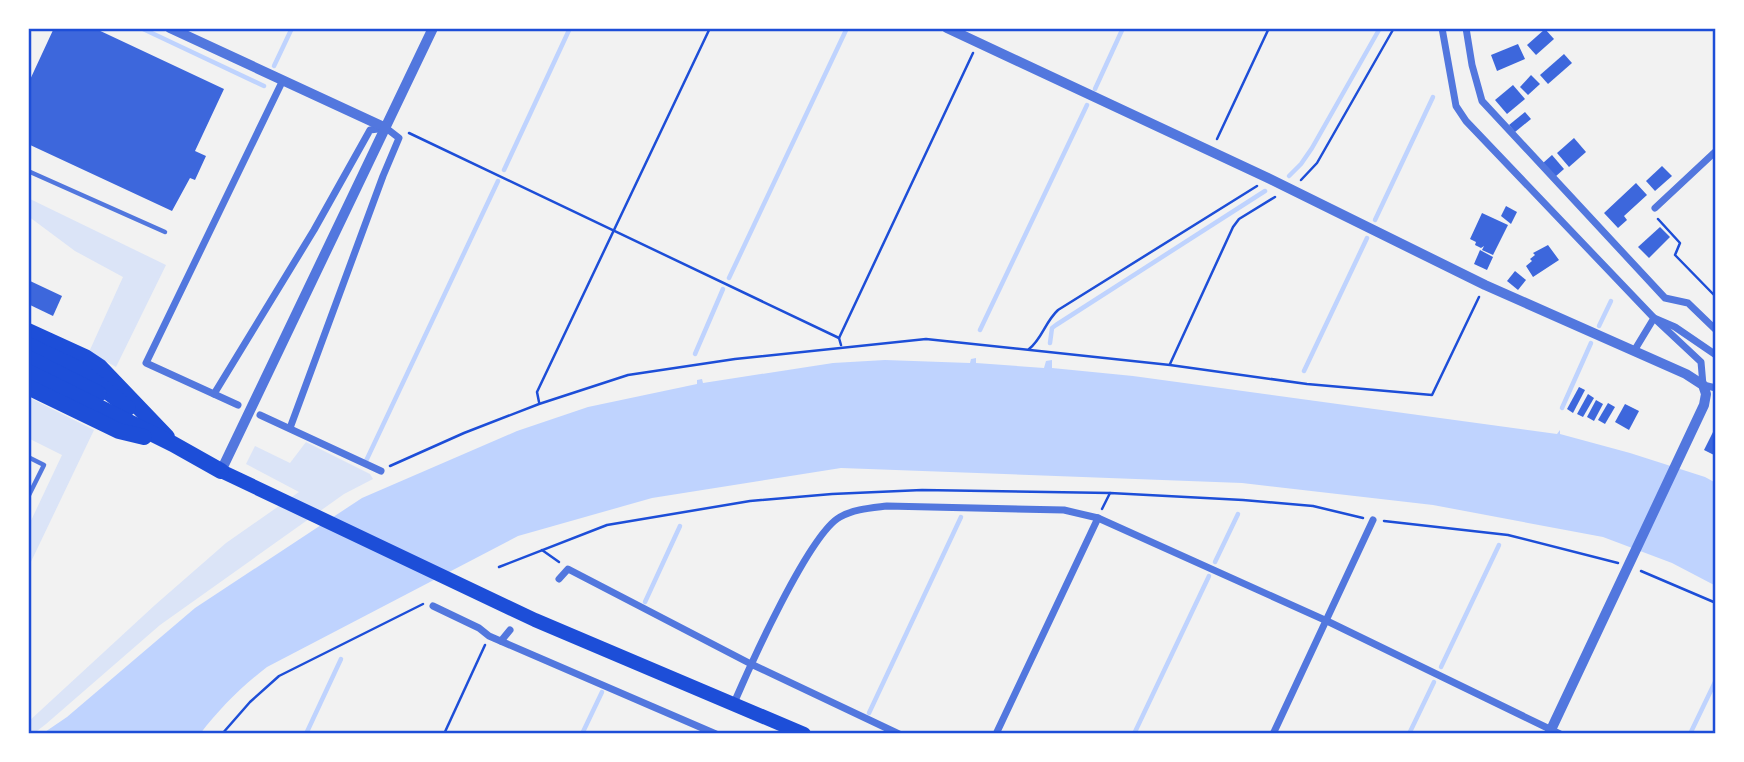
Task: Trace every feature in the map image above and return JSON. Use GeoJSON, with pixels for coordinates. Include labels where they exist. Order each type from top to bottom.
{"type":"FeatureCollection","features":[{"type":"Feature","properties":{"kind":"highway"},"geometry":{"type":"LineString","coordinates":[[28,331],[100,367],[173,444]]}},
{"type":"Feature","properties":{"kind":"highway"},"geometry":{"type":"LineString","coordinates":[[28,345],[79,369],[173,444]]}},
{"type":"Feature","properties":{"kind":"highway"},"geometry":{"type":"LineString","coordinates":[[28,358],[108,398],[173,444]]}},
{"type":"Feature","properties":{"kind":"highway"},"geometry":{"type":"LineString","coordinates":[[28,372],[173,444],[221,471]]}},
{"type":"Feature","properties":{"kind":"highway"},"geometry":{"type":"LineString","coordinates":[[28,387],[119,431],[173,444]]}},
{"type":"Feature","properties":{"kind":"main road"},"geometry":{"type":"LineString","coordinates":[[221,471],[535,620],[804,734]]}},
{"type":"Feature","properties":{"kind":"street"},"geometry":{"type":"LineString","coordinates":[[170,28],[386,128],[399,138],[290,428]]}},
{"type":"Feature","properties":{"kind":"street"},"geometry":{"type":"LineString","coordinates":[[221,471],[433,28]]}},
{"type":"Feature","properties":{"kind":"street"},"geometry":{"type":"LineString","coordinates":[[947,28],[1268,178],[1485,285],[1686,374],[1703,385],[1716,388]]}},
{"type":"Feature","properties":{"kind":"street"},"geometry":{"type":"LineString","coordinates":[[734,703],[751,664],[820,537],[838,518],[864,509],[887,506],[1064,510],[1098,518],[1327,621],[1553,733],[1704,405],[1706,394],[1701,362],[1654,318],[1466,121],[1456,106],[1442,28]]}},
{"type":"Feature","properties":{"kind":"street"},"geometry":{"type":"LineString","coordinates":[[1466,28],[1482,101],[1665,298],[1688,303],[1716,330]]}},
{"type":"Feature","properties":{"kind":"street"},"geometry":{"type":"LineString","coordinates":[[238,405],[146,363],[283,80]]}},
{"type":"Feature","properties":{"kind":"street"},"geometry":{"type":"LineString","coordinates":[[214,394],[314,230],[370,130],[386,128]]}},
{"type":"Feature","properties":{"kind":"street"},"geometry":{"type":"LineString","coordinates":[[1655,208],[1716,151]]}},
{"type":"Feature","properties":{"kind":"street"},"geometry":{"type":"LineString","coordinates":[[1634,351],[1654,318]]}},
{"type":"Feature","properties":{"kind":"street"},"geometry":{"type":"LineString","coordinates":[[1654,318],[1675,327],[1716,355]]}},
{"type":"Feature","properties":{"kind":"street"},"geometry":{"type":"LineString","coordinates":[[260,415],[381,471]]}},
{"type":"Feature","properties":{"kind":"street"},"geometry":{"type":"LineString","coordinates":[[996,734],[1098,518]]}},
{"type":"Feature","properties":{"kind":"street"},"geometry":{"type":"LineString","coordinates":[[1273,734],[1373,520]]}},
{"type":"Feature","properties":{"kind":"street"},"geometry":{"type":"LineString","coordinates":[[558,579],[568,569],[751,664],[899,734]]}},
{"type":"Feature","properties":{"kind":"street"},"geometry":{"type":"LineString","coordinates":[[433,606],[479,628],[489,636],[716,734]]}},
{"type":"Feature","properties":{"kind":"street"},"geometry":{"type":"LineString","coordinates":[[501,641],[510,630]]}},
{"type":"Feature","properties":{"kind":"lane"},"geometry":{"type":"LineString","coordinates":[[28,171],[165,232]]}},
{"type":"Feature","properties":{"kind":"lane"},"geometry":{"type":"LineString","coordinates":[[28,457],[44,465],[28,497]]}},
{"type":"Feature","properties":{"kind":"path"},"geometry":{"type":"LineString","coordinates":[[539,404],[537,391],[710,28]]}},
{"type":"Feature","properties":{"kind":"path"},"geometry":{"type":"LineString","coordinates":[[1211,152],[1269,28]]}},
{"type":"Feature","properties":{"kind":"path"},"geometry":{"type":"LineString","coordinates":[[841,347],[839,338],[978,42]]}},
{"type":"Feature","properties":{"kind":"path"},"geometry":{"type":"LineString","coordinates":[[386,128],[403,130],[839,338]]}},
{"type":"Feature","properties":{"kind":"path"},"geometry":{"type":"LineString","coordinates":[[1026,350],[1038,341],[1048,319],[1058,310],[1268,178]]}},
{"type":"Feature","properties":{"kind":"path"},"geometry":{"type":"LineString","coordinates":[[1655,208],[1651,211],[1681,243],[1675,256],[1716,297]]}},
{"type":"Feature","properties":{"kind":"path"},"geometry":{"type":"LineString","coordinates":[[381,471],[464,433],[539,404],[628,375],[841,347],[926,339],[1170,365],[1307,384],[1432,395],[1485,285]]}},
{"type":"Feature","properties":{"kind":"path"},"geometry":{"type":"LineString","coordinates":[[499,567],[607,526],[750,501],[922,490],[1110,493],[1313,506],[1373,520],[1508,535],[1628,566],[1716,603]]}},
{"type":"Feature","properties":{"kind":"path"},"geometry":{"type":"LineString","coordinates":[[1098,518],[1110,493]]}},
{"type":"Feature","properties":{"kind":"path"},"geometry":{"type":"LineString","coordinates":[[542,550],[568,569]]}},
{"type":"Feature","properties":{"kind":"path"},"geometry":{"type":"LineString","coordinates":[[222,734],[250,702],[279,676],[401,613],[422,604],[433,606]]}},
{"type":"Feature","properties":{"kind":"path"},"geometry":{"type":"LineString","coordinates":[[443,734],[489,636]]}},
{"type":"Feature","properties":{"kind":"shaded area"},"geometry":{"type":"Polygon","coordinates":[[[28,198],[166,265],[116,367],[89,352],[123,277],[75,251],[28,216],[28,198]]]}},
{"type":"Feature","properties":{"kind":"shaded area"},"geometry":{"type":"Polygon","coordinates":[[[28,397],[94,430],[28,568],[28,527],[62,455],[28,438],[28,397]]]}},
{"type":"Feature","properties":{"kind":"shaded area"},"geometry":{"type":"Polygon","coordinates":[[[306,442],[370,474],[373,479],[344,494],[160,625],[46,724],[33,734],[28,734],[28,722],[155,605],[226,543],[299,492],[246,464],[255,446],[290,463],[306,442]]]}},
{"type":"Feature","properties":{"kind":"water"},"geometry":{"type":"Polygon","coordinates":[[[976,358],[976,363],[1044,368],[1046,361],[1052,360],[1052,368],[1133,376],[1557,434],[1560,430],[1560,434],[1630,453],[1716,483],[1716,586],[1672,563],[1603,537],[1433,505],[1242,483],[841,468],[652,498],[518,536],[267,667],[231,698],[200,734],[42,734],[67,717],[195,608],[362,498],[517,431],[588,407],[697,384],[697,380],[702,379],[703,383],[833,363],[885,360],[970,363],[971,359],[976,358]]]}},
{"type":"Feature","properties":{"kind":"building"},"geometry":{"type":"Polygon","coordinates":[[[54,28],[94,28],[224,89],[195,151],[206,156],[195,180],[190,178],[172,211],[28,144],[28,84],[54,28]]]}},
{"type":"Feature","properties":{"kind":"building"},"geometry":{"type":"Polygon","coordinates":[[[1545,29],[1554,39],[1536,55],[1527,45],[1545,29]]]}},
{"type":"Feature","properties":{"kind":"building"},"geometry":{"type":"Polygon","coordinates":[[[1518,44],[1525,59],[1497,71],[1491,55],[1518,44]]]}},
{"type":"Feature","properties":{"kind":"building"},"geometry":{"type":"Polygon","coordinates":[[[1564,54],[1572,63],[1548,84],[1540,75],[1564,54]]]}},
{"type":"Feature","properties":{"kind":"building"},"geometry":{"type":"Polygon","coordinates":[[[1531,75],[1540,84],[1528,95],[1520,87],[1531,75]]]}},
{"type":"Feature","properties":{"kind":"building"},"geometry":{"type":"Polygon","coordinates":[[[1513,85],[1525,99],[1507,114],[1495,100],[1513,85]]]}},
{"type":"Feature","properties":{"kind":"building"},"geometry":{"type":"Polygon","coordinates":[[[1525,112],[1531,119],[1515,132],[1509,125],[1525,112]]]}},
{"type":"Feature","properties":{"kind":"building"},"geometry":{"type":"Polygon","coordinates":[[[1574,138],[1586,152],[1569,167],[1557,153],[1574,138]]]}},
{"type":"Feature","properties":{"kind":"building"},"geometry":{"type":"Polygon","coordinates":[[[1552,155],[1564,169],[1555,177],[1543,163],[1552,155]]]}},
{"type":"Feature","properties":{"kind":"building"},"geometry":{"type":"Polygon","coordinates":[[[1662,166],[1672,176],[1655,191],[1646,181],[1662,166]]]}},
{"type":"Feature","properties":{"kind":"building"},"geometry":{"type":"Polygon","coordinates":[[[1636,183],[1647,195],[1624,216],[1627,220],[1618,228],[1604,213],[1636,183]]]}},
{"type":"Feature","properties":{"kind":"building"},"geometry":{"type":"Polygon","coordinates":[[[1506,206],[1517,212],[1511,224],[1501,216],[1506,206]]]}},
{"type":"Feature","properties":{"kind":"building"},"geometry":{"type":"Polygon","coordinates":[[[1482,213],[1508,225],[1493,255],[1482,250],[1484,246],[1481,248],[1475,245],[1476,242],[1470,239],[1482,213]]]}},
{"type":"Feature","properties":{"kind":"building"},"geometry":{"type":"Polygon","coordinates":[[[1660,227],[1670,237],[1649,258],[1638,247],[1660,227]]]}},
{"type":"Feature","properties":{"kind":"building"},"geometry":{"type":"Polygon","coordinates":[[[1548,245],[1559,260],[1533,277],[1526,266],[1532,261],[1530,259],[1535,255],[1533,253],[1548,245]]]}},
{"type":"Feature","properties":{"kind":"building"},"geometry":{"type":"Polygon","coordinates":[[[1480,250],[1493,257],[1487,270],[1474,264],[1480,250]]]}},
{"type":"Feature","properties":{"kind":"building"},"geometry":{"type":"Polygon","coordinates":[[[1515,271],[1526,280],[1518,290],[1507,281],[1515,271]]]}},
{"type":"Feature","properties":{"kind":"building"},"geometry":{"type":"Polygon","coordinates":[[[28,280],[62,296],[53,316],[28,304],[28,280]]]}},
{"type":"Feature","properties":{"kind":"building"},"geometry":{"type":"Polygon","coordinates":[[[1579,387],[1585,390],[1573,413],[1567,409],[1579,387]]]}},
{"type":"Feature","properties":{"kind":"building"},"geometry":{"type":"Polygon","coordinates":[[[1588,394],[1594,398],[1583,417],[1577,414],[1588,394]]]}},
{"type":"Feature","properties":{"kind":"building"},"geometry":{"type":"Polygon","coordinates":[[[1596,400],[1603,404],[1594,421],[1587,417],[1596,400]]]}},
{"type":"Feature","properties":{"kind":"building"},"geometry":{"type":"Polygon","coordinates":[[[1608,403],[1615,407],[1605,424],[1598,420],[1608,403]]]}},
{"type":"Feature","properties":{"kind":"building"},"geometry":{"type":"Polygon","coordinates":[[[1625,404],[1639,411],[1629,430],[1615,422],[1625,404]]]}},
{"type":"Feature","properties":{"kind":"building"},"geometry":{"type":"Polygon","coordinates":[[[1716,426],[1716,456],[1704,450],[1716,426]]]}},
{"type":"Feature","properties":{"kind":"waterway"},"geometry":{"type":"LineString","coordinates":[[141,28],[264,86]]}},
{"type":"Feature","properties":{"kind":"waterway"},"geometry":{"type":"LineString","coordinates":[[274,66],[292,28]]}},
{"type":"Feature","properties":{"kind":"waterway"},"geometry":{"type":"LineString","coordinates":[[504,170],[570,28]]}},
{"type":"Feature","properties":{"kind":"waterway"},"geometry":{"type":"LineString","coordinates":[[729,278],[847,28]]}},
{"type":"Feature","properties":{"kind":"waterway"},"geometry":{"type":"LineString","coordinates":[[1095,89],[1123,28]]}},
{"type":"Feature","properties":{"kind":"waterway"},"geometry":{"type":"LineString","coordinates":[[1289,176],[1312,148],[1380,28]]}},
{"type":"Feature","properties":{"kind":"waterway"},"geometry":{"type":"LineString","coordinates":[[1375,220],[1433,97]]}},
{"type":"Feature","properties":{"kind":"waterway"},"geometry":{"type":"LineString","coordinates":[[980,330],[1087,105]]}},
{"type":"Feature","properties":{"kind":"waterway"},"geometry":{"type":"LineString","coordinates":[[366,461],[498,181]]}},
{"type":"Feature","properties":{"kind":"waterway"},"geometry":{"type":"LineString","coordinates":[[1050,343],[1052,328],[1056,325],[1265,191]]}},
{"type":"Feature","properties":{"kind":"waterway"},"geometry":{"type":"LineString","coordinates":[[1304,371],[1367,238]]}},
{"type":"Feature","properties":{"kind":"waterway"},"geometry":{"type":"LineString","coordinates":[[695,354],[723,289]]}},
{"type":"Feature","properties":{"kind":"waterway"},"geometry":{"type":"LineString","coordinates":[[1599,326],[1611,301]]}},
{"type":"Feature","properties":{"kind":"waterway"},"geometry":{"type":"LineString","coordinates":[[1562,408],[1591,343]]}},
{"type":"Feature","properties":{"kind":"waterway"},"geometry":{"type":"LineString","coordinates":[[1215,562],[1238,514]]}},
{"type":"Feature","properties":{"kind":"waterway"},"geometry":{"type":"LineString","coordinates":[[869,713],[961,517]]}},
{"type":"Feature","properties":{"kind":"waterway"},"geometry":{"type":"LineString","coordinates":[[645,602],[680,526]]}},
{"type":"Feature","properties":{"kind":"waterway"},"geometry":{"type":"LineString","coordinates":[[1441,667],[1499,545]]}},
{"type":"Feature","properties":{"kind":"waterway"},"geometry":{"type":"LineString","coordinates":[[1134,734],[1209,576]]}},
{"type":"Feature","properties":{"kind":"waterway"},"geometry":{"type":"LineString","coordinates":[[306,734],[341,659]]}},
{"type":"Feature","properties":{"kind":"waterway"},"geometry":{"type":"LineString","coordinates":[[1690,734],[1716,680]]}},
{"type":"Feature","properties":{"kind":"waterway"},"geometry":{"type":"LineString","coordinates":[[1409,734],[1434,682]]}},
{"type":"Feature","properties":{"kind":"waterway"},"geometry":{"type":"LineString","coordinates":[[582,734],[602,692]]}}]}
